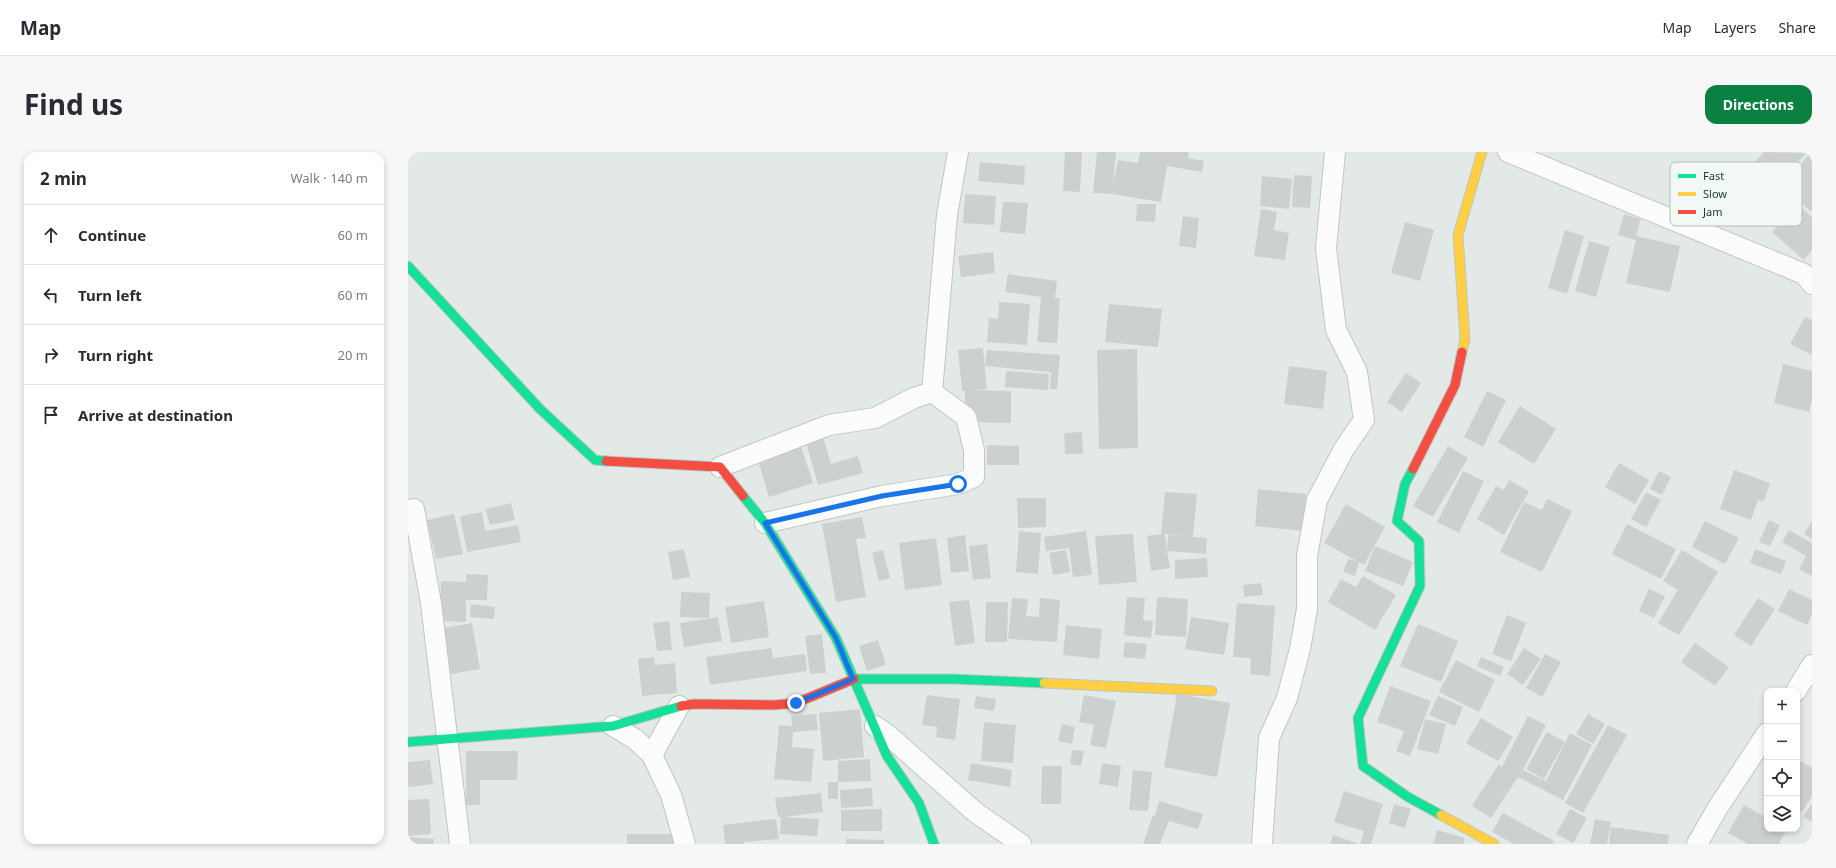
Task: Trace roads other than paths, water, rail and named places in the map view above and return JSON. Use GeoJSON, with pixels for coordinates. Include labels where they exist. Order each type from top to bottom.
{"type":"FeatureCollection","features":[{"type":"Feature","properties":{"kind":"street"},"geometry":{"type":"LineString","coordinates":[[932,392],[947,215],[958,152]]}},
{"type":"Feature","properties":{"kind":"street"},"geometry":{"type":"LineString","coordinates":[[1262,844],[1269,738],[1287,698],[1300,649],[1307,609],[1307,556],[1317,500],[1344,449],[1364,420],[1357,372],[1336,330],[1326,248],[1335,152]]}},
{"type":"Feature","properties":{"kind":"street"},"geometry":{"type":"LineString","coordinates":[[1482,152],[1458,235],[1465,340],[1455,385],[1405,484],[1397,522],[1419,541],[1420,586],[1358,718],[1363,766],[1408,797],[1494,844]]}},
{"type":"Feature","properties":{"kind":"street"},"geometry":{"type":"LineString","coordinates":[[1508,152],[1670,219]]}},
{"type":"Feature","properties":{"kind":"street"},"geometry":{"type":"LineString","coordinates":[[1688,226],[1804,274],[1812,284]]}},
{"type":"Feature","properties":{"kind":"street"},"geometry":{"type":"LineString","coordinates":[[408,266],[540,409],[595,460],[720,467],[829,425],[875,418],[914,398],[932,392]]}},
{"type":"Feature","properties":{"kind":"street"},"geometry":{"type":"LineString","coordinates":[[765,523],[882,496],[958,484],[974,477],[974,450],[966,417],[932,392]]}},
{"type":"Feature","properties":{"kind":"street"},"geometry":{"type":"LineString","coordinates":[[720,467],[765,523],[836,638],[887,756],[918,803],[925,817],[934,844]]}},
{"type":"Feature","properties":{"kind":"street"},"geometry":{"type":"LineString","coordinates":[[408,510],[414,509],[431,603],[460,844]]}},
{"type":"Feature","properties":{"kind":"street"},"geometry":{"type":"LineString","coordinates":[[1798,688],[1812,665]]}},
{"type":"Feature","properties":{"kind":"street"},"geometry":{"type":"LineString","coordinates":[[408,742],[613,726],[679,706],[694,704],[767,705],[796,703],[853,679],[952,679],[1212,691]]}},
{"type":"Feature","properties":{"kind":"street"},"geometry":{"type":"LineString","coordinates":[[652,755],[679,706]]}},
{"type":"Feature","properties":{"kind":"street"},"geometry":{"type":"LineString","coordinates":[[613,726],[635,739],[652,755],[671,795],[685,844]]}},
{"type":"Feature","properties":{"kind":"street"},"geometry":{"type":"LineString","coordinates":[[875,726],[888,735],[974,812],[1021,844]]}},
{"type":"Feature","properties":{"kind":"street"},"geometry":{"type":"LineString","coordinates":[[1697,844],[1764,738]]}}]}
